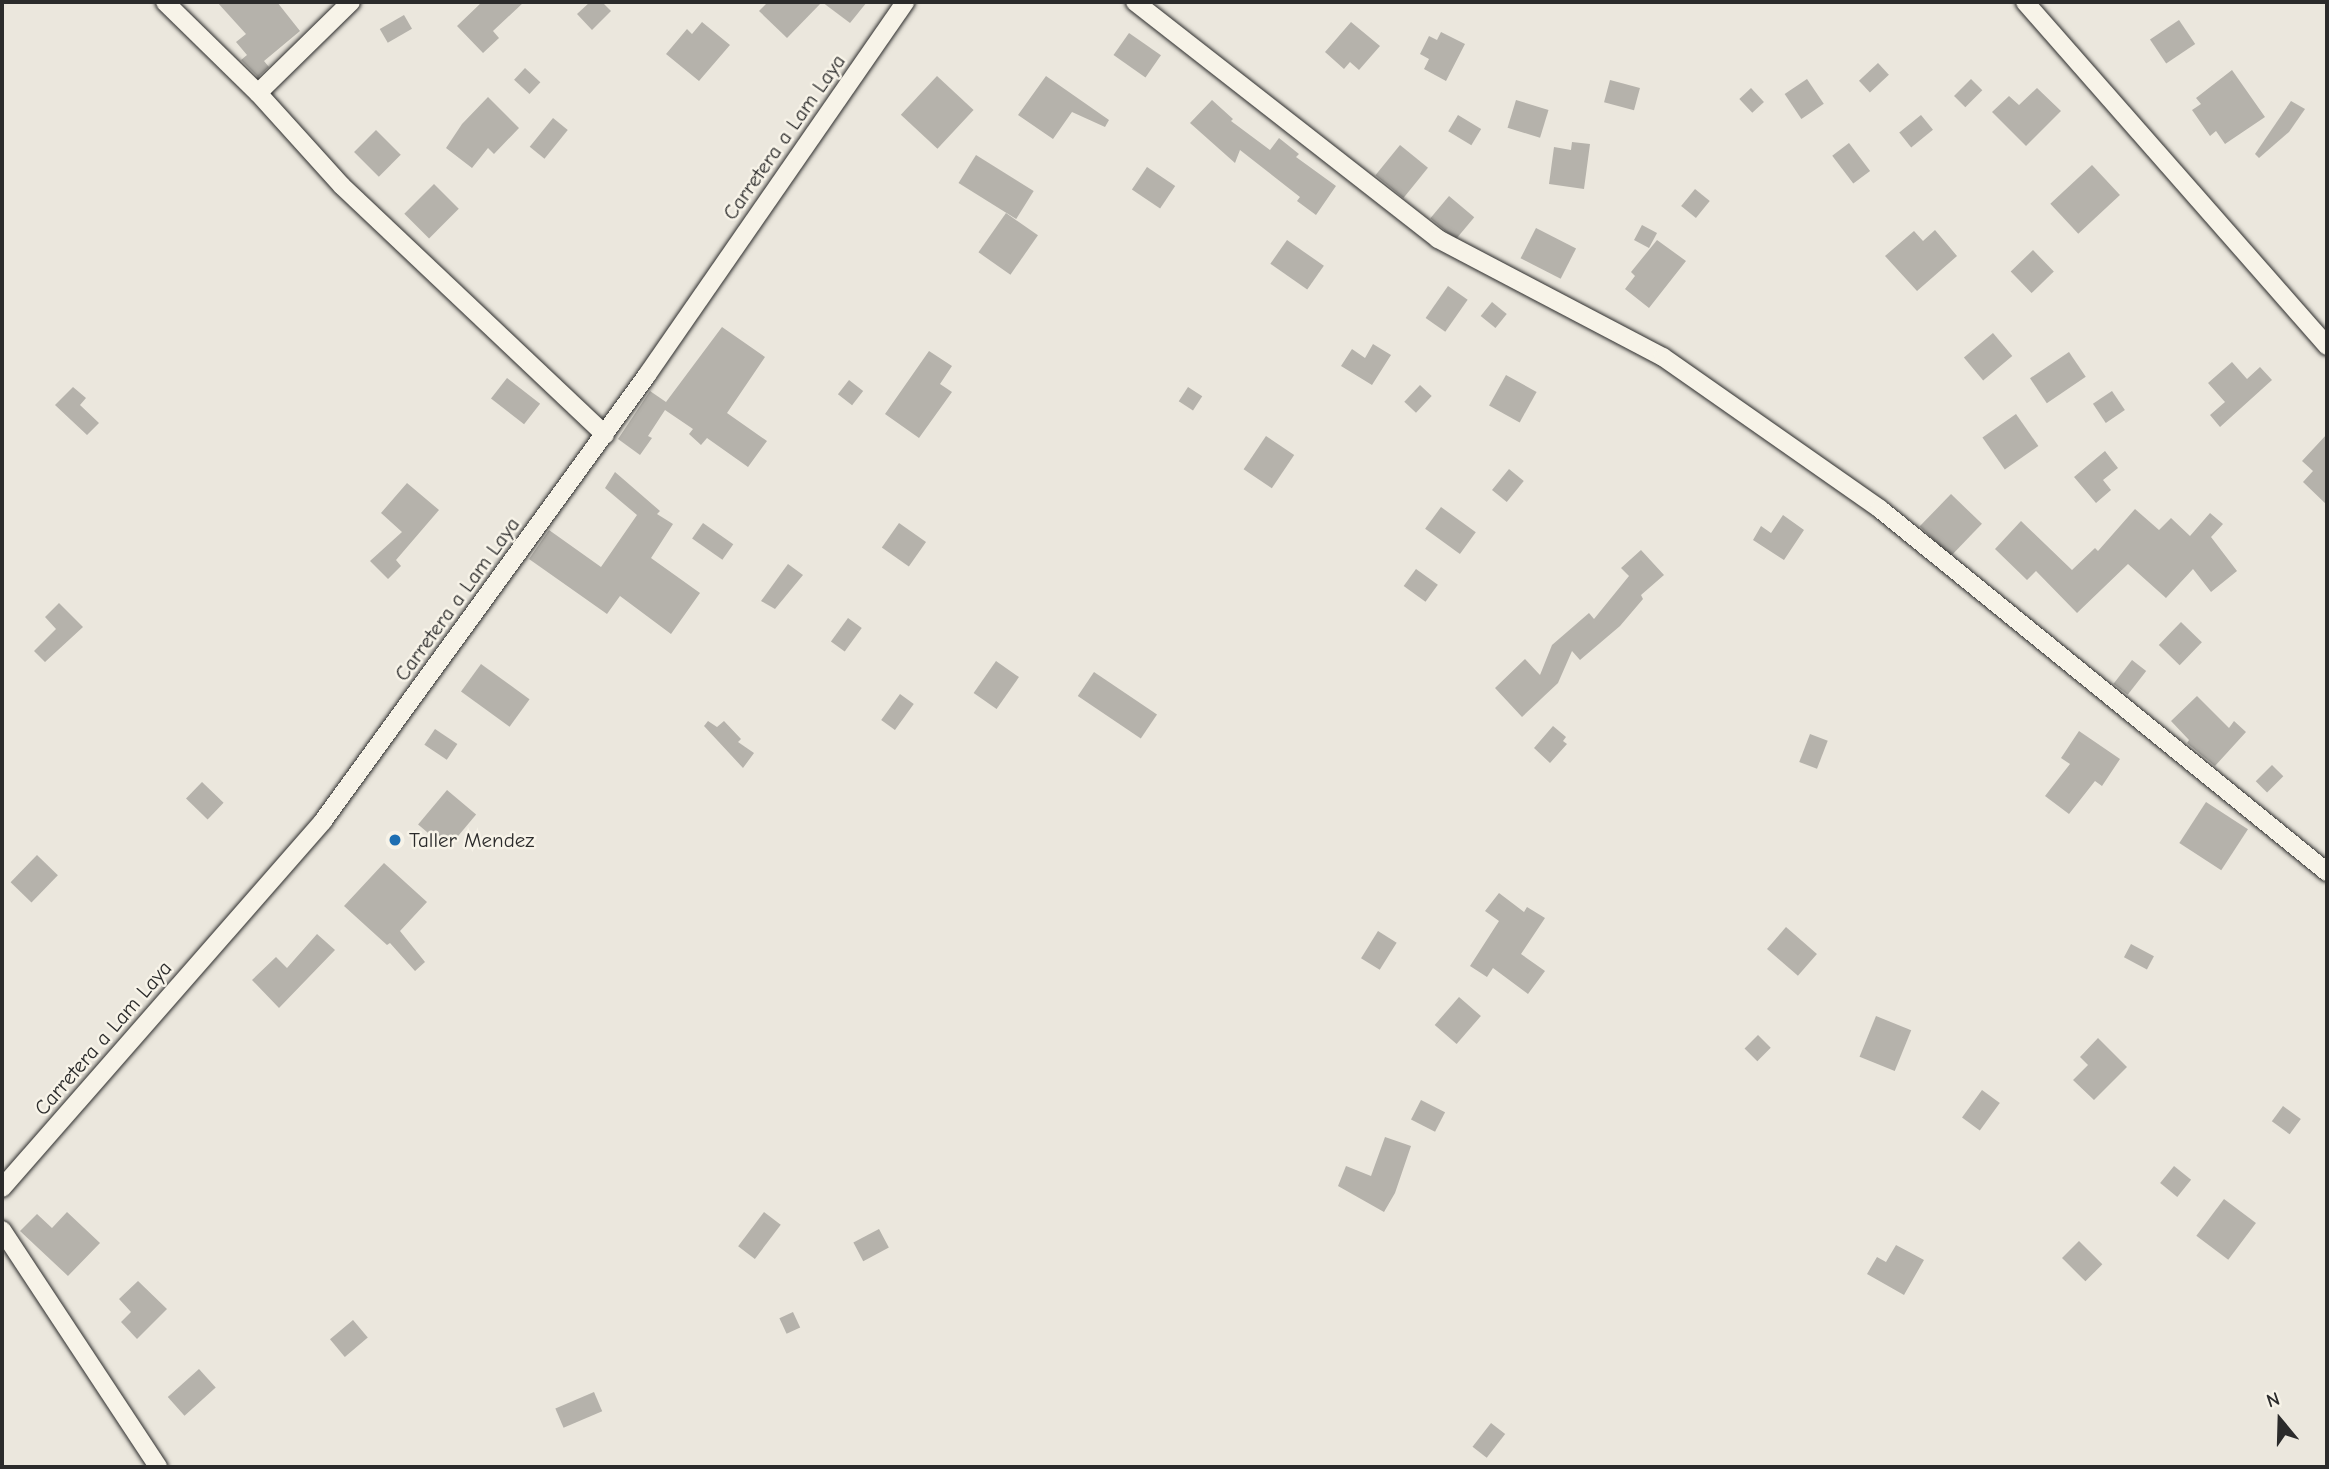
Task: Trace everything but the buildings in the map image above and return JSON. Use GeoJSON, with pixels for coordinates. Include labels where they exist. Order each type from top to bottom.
{"type":"FeatureCollection","features":[{"type":"Feature","properties":{"kind":"street"},"geometry":{"type":"LineString","coordinates":[[165,2],[258,93],[342,186],[605,435]]}},
{"type":"Feature","properties":{"kind":"street"},"geometry":{"type":"LineString","coordinates":[[258,93],[351,2]]}},
{"type":"Feature","properties":{"kind":"street","name":"Carretera a Lam Laya"},"geometry":{"type":"LineString","coordinates":[[2,1188],[323,821],[605,435],[905,2]]}},
{"type":"Feature","properties":{"kind":"street"},"geometry":{"type":"LineString","coordinates":[[1135,2],[1438,239],[1663,357],[1880,509],[2327,872]]}},
{"type":"Feature","properties":{"kind":"street"},"geometry":{"type":"LineString","coordinates":[[2025,2],[2327,346]]}},
{"type":"Feature","properties":{"kind":"street"},"geometry":{"type":"LineString","coordinates":[[2,1230],[158,1467]]}},
{"type":"Feature","properties":{"kind":"place","name":"Taller Mendez"},"geometry":{"type":"Point","coordinates":[395,840]}}]}
